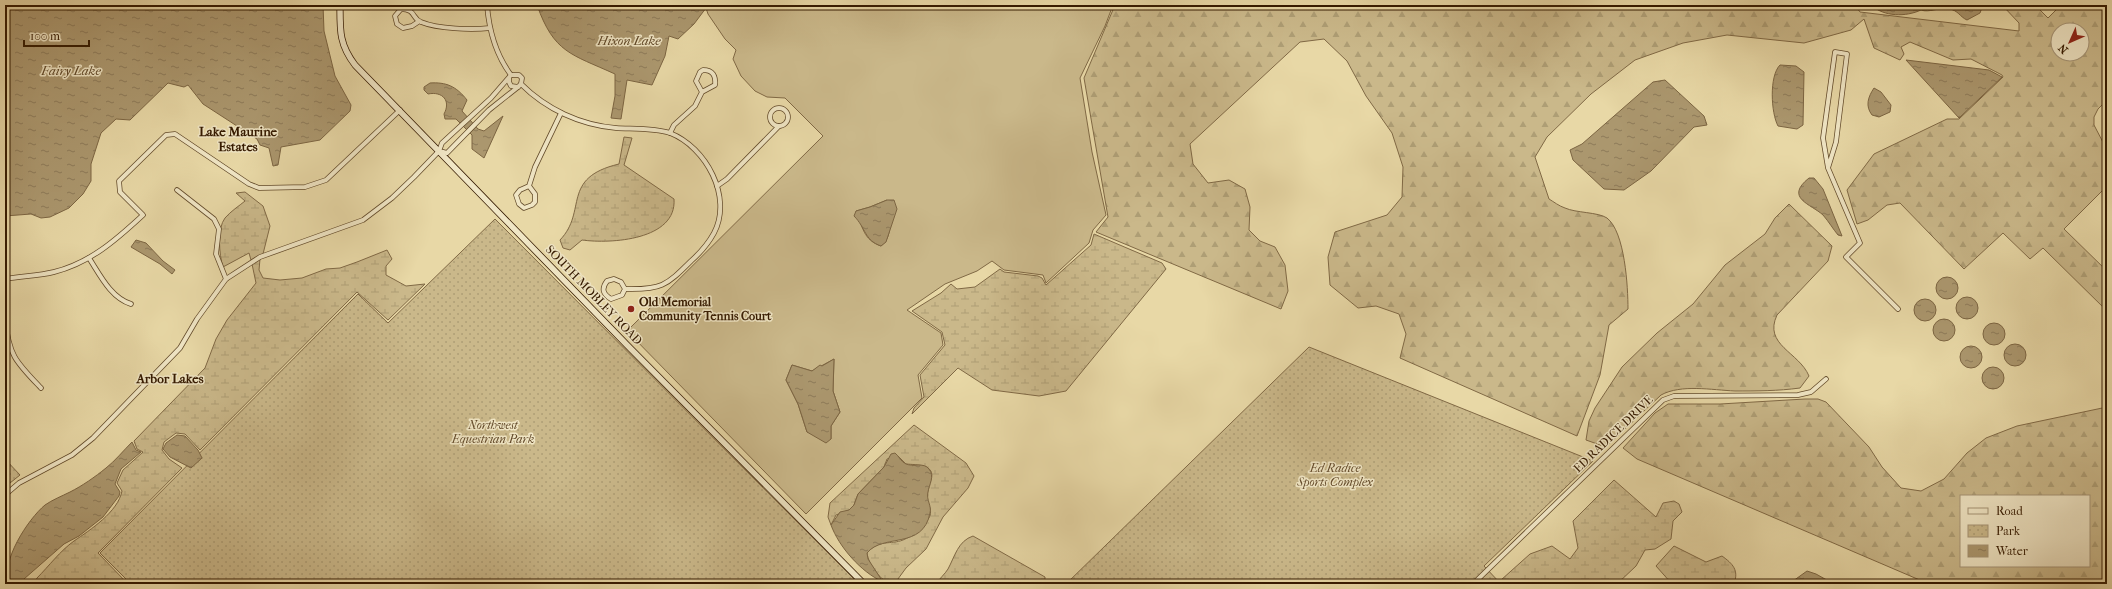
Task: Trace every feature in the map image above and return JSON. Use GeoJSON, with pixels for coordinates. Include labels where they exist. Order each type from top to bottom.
{"type":"FeatureCollection","features":[{"type":"Feature","properties":{"kind":"street","name":"SOUTH MOBLEY ROAD"},"geometry":{"type":"LineString","coordinates":[[340,5],[340,32],[343,46],[347,55],[626,344],[864,584]]}},
{"type":"Feature","properties":{"kind":"street"},"geometry":{"type":"LineString","coordinates":[[487,5],[490,28],[503,64],[510,76],[510,84],[519,86],[561,113],[596,124],[670,133],[695,149],[710,170],[720,195],[720,214],[715,232],[705,247],[670,282],[659,287],[646,290],[625,289]]}},
{"type":"Feature","properties":{"kind":"street"},"geometry":{"type":"LineString","coordinates":[[418,22],[412,26],[403,28],[397,24],[395,16],[402,9],[407,9],[411,11],[418,22],[431,25],[467,29],[490,28]]}},
{"type":"Feature","properties":{"kind":"street"},"geometry":{"type":"LineString","coordinates":[[1828,168],[1836,142],[1847,54],[1835,52],[1824,138],[1828,168],[1860,243],[1846,257],[1898,309]]}},
{"type":"Feature","properties":{"kind":"street"},"geometry":{"type":"LineString","coordinates":[[670,133],[674,125],[695,106],[702,92],[715,85],[716,80],[711,71],[703,70],[697,76],[696,81],[702,92]]}},
{"type":"Feature","properties":{"kind":"street"},"geometry":{"type":"LineString","coordinates":[[5,495],[19,483],[72,455],[93,438],[180,348],[197,319],[226,279],[260,257],[363,220],[392,198],[439,151],[442,143],[471,114],[490,98],[510,76],[519,75],[522,78],[519,86],[478,121],[447,153],[439,151]]}},
{"type":"Feature","properties":{"kind":"street"},"geometry":{"type":"LineString","coordinates":[[717,186],[727,179],[780,126],[785,124],[788,118],[786,112],[778,108],[773,110],[770,118],[772,123],[780,126]]}},
{"type":"Feature","properties":{"kind":"street"},"geometry":{"type":"LineString","coordinates":[[5,278],[53,272],[89,258],[114,242],[143,215],[120,192],[120,181],[166,135],[176,134],[249,184],[258,188],[305,187],[315,185],[332,176],[400,110]]}},
{"type":"Feature","properties":{"kind":"street"},"geometry":{"type":"LineString","coordinates":[[529,186],[535,194],[535,202],[524,208],[519,204],[516,195],[520,190],[529,186],[535,167],[561,113]]}},
{"type":"Feature","properties":{"kind":"street"},"geometry":{"type":"LineString","coordinates":[[464,121],[471,128]]}},
{"type":"Feature","properties":{"kind":"street"},"geometry":{"type":"LineString","coordinates":[[177,190],[214,219],[219,229],[216,254],[226,279]]}},
{"type":"Feature","properties":{"kind":"street"},"geometry":{"type":"LineString","coordinates":[[89,258],[105,283],[123,301],[131,304]]}},
{"type":"Feature","properties":{"kind":"street"},"geometry":{"type":"LineString","coordinates":[[614,279],[621,282],[625,289],[622,295],[611,299],[606,296],[603,291],[607,281],[614,279]]}},
{"type":"Feature","properties":{"kind":"street"},"geometry":{"type":"LineString","coordinates":[[5,319],[10,351],[19,366],[41,388]]}},
{"type":"Feature","properties":{"kind":"street","name":"ED RADICE DRIVE"},"geometry":{"type":"LineString","coordinates":[[1473,584],[1663,400],[1674,396],[1798,395],[1811,392],[1826,379]]}},
{"type":"Feature","properties":{"kind":"green space"},"geometry":{"type":"Polygon","coordinates":[[[705,5],[1113,5],[1105,26],[1080,78],[1092,152],[1106,215],[1093,230],[1089,243],[1046,283],[1043,275],[1004,270],[992,261],[977,271],[945,284],[907,310],[941,333],[943,345],[918,375],[922,398],[806,514],[626,330],[629,329],[823,136],[785,98],[767,97],[755,91],[741,76],[733,59],[736,50],[725,39],[708,14],[705,5]],[[887,200],[856,211],[867,237],[881,246],[888,236],[890,224],[887,200]],[[834,359],[812,371],[792,365],[786,380],[798,404],[807,432],[831,439],[831,426],[840,412],[833,391],[834,359]]]}},
{"type":"Feature","properties":{"kind":"green space"},"geometry":{"type":"Polygon","coordinates":[[[1115,5],[1855,5],[1860,12],[2019,31],[2019,23],[2002,5],[2035,5],[2048,18],[2061,5],[2107,5],[2107,100],[2098,109],[2094,117],[2094,125],[2107,150],[2107,186],[2064,229],[2107,271],[2107,311],[2043,248],[2030,259],[2003,233],[1964,269],[1900,203],[1887,205],[1868,220],[1857,224],[1847,190],[1874,154],[1947,119],[1959,119],[2003,77],[2002,75],[1971,59],[1953,60],[1910,42],[1901,47],[1904,54],[1900,60],[1874,48],[1864,19],[1851,30],[1804,43],[1727,35],[1683,43],[1635,60],[1591,94],[1547,137],[1535,157],[1549,199],[1570,210],[1607,218],[1613,225],[1618,235],[1624,260],[1628,309],[1609,325],[1600,375],[1577,436],[1400,358],[1406,334],[1399,314],[1376,306],[1358,308],[1330,285],[1328,257],[1335,232],[1387,215],[1402,197],[1403,167],[1392,133],[1366,96],[1347,61],[1324,39],[1300,42],[1190,144],[1193,164],[1208,183],[1229,180],[1245,189],[1250,207],[1249,230],[1260,241],[1275,247],[1285,265],[1288,291],[1281,309],[1096,232],[1108,217],[1084,78],[1115,5]]]}},
{"type":"Feature","properties":{"kind":"green space"},"geometry":{"type":"Polygon","coordinates":[[[624,137],[632,138],[624,165],[674,199],[672,213],[665,223],[654,231],[640,236],[625,240],[582,240],[570,250],[563,248],[560,240],[568,229],[573,218],[578,196],[582,187],[589,178],[601,170],[619,164],[624,137]]]}},
{"type":"Feature","properties":{"kind":"green space"},"geometry":{"type":"Polygon","coordinates":[[[245,192],[263,206],[270,226],[263,254],[251,260],[249,253],[223,267],[220,256],[220,235],[222,222],[232,211],[245,201],[236,193],[245,192]]]}},
{"type":"Feature","properties":{"kind":"green space"},"geometry":{"type":"Polygon","coordinates":[[[1789,204],[1832,246],[1828,261],[1777,315],[1774,325],[1775,334],[1778,341],[1798,361],[1809,376],[1800,388],[1751,391],[1687,389],[1669,392],[1661,395],[1608,445],[1603,446],[1586,440],[1589,421],[1595,408],[1622,367],[1657,333],[1693,304],[1725,265],[1765,234],[1775,218],[1789,204]]]}},
{"type":"Feature","properties":{"kind":"green space","name":"Northwest Equestrian Park"},"geometry":{"type":"Polygon","coordinates":[[[495,219],[859,584],[131,584],[100,553],[358,294],[388,323],[495,219]]]}},
{"type":"Feature","properties":{"kind":"green space"},"geometry":{"type":"Polygon","coordinates":[[[1094,234],[1162,263],[1166,269],[1066,391],[1039,396],[992,390],[958,368],[912,414],[914,408],[924,397],[920,375],[945,345],[942,332],[912,311],[941,293],[951,284],[957,289],[975,287],[1000,269],[1004,272],[1038,276],[1042,278],[1046,285],[1091,245],[1094,234]]]}},
{"type":"Feature","properties":{"kind":"green space"},"geometry":{"type":"Polygon","coordinates":[[[387,250],[392,259],[386,266],[386,275],[406,286],[425,284],[388,320],[357,292],[200,450],[185,434],[176,433],[164,442],[162,450],[169,459],[182,468],[98,553],[128,584],[34,584],[37,578],[64,549],[88,532],[115,506],[122,491],[117,483],[123,470],[143,452],[137,449],[134,441],[205,368],[216,339],[227,320],[256,283],[252,264],[260,259],[259,270],[263,278],[280,280],[302,278],[326,269],[340,268],[387,250]]]}},
{"type":"Feature","properties":{"kind":"green space","name":"Ed Radice Sports Complex"},"geometry":{"type":"Polygon","coordinates":[[[1309,347],[1593,461],[1484,566],[1501,584],[1066,584],[1309,347]]]}},
{"type":"Feature","properties":{"kind":"green space"},"geometry":{"type":"Polygon","coordinates":[[[1818,399],[1826,402],[1869,447],[1882,467],[1901,488],[1921,491],[1944,479],[1967,453],[1986,438],[2017,426],[2107,407],[2107,584],[1929,584],[1637,459],[1623,448],[1655,413],[1668,404],[1720,404],[1818,399]]]}},
{"type":"Feature","properties":{"kind":"green space"},"geometry":{"type":"Polygon","coordinates":[[[914,425],[966,463],[974,476],[968,488],[943,517],[926,549],[906,568],[895,583],[890,583],[881,578],[873,568],[867,553],[880,544],[907,538],[915,533],[925,523],[930,516],[927,498],[932,475],[931,471],[924,466],[906,464],[898,456],[887,459],[884,467],[858,494],[854,505],[849,510],[836,515],[831,525],[828,517],[830,503],[914,425]]]}},
{"type":"Feature","properties":{"kind":"green space"},"geometry":{"type":"Polygon","coordinates":[[[5,459],[20,475],[5,487],[5,459]]]}},
{"type":"Feature","properties":{"kind":"green space"},"geometry":{"type":"Polygon","coordinates":[[[1614,480],[1656,517],[1663,503],[1674,501],[1679,504],[1682,512],[1673,521],[1671,539],[1655,549],[1645,550],[1636,566],[1617,584],[1505,584],[1501,580],[1530,554],[1552,546],[1570,559],[1578,548],[1573,521],[1614,480]]]}},
{"type":"Feature","properties":{"kind":"green space"},"geometry":{"type":"Polygon","coordinates":[[[973,536],[1045,577],[1042,584],[936,584],[948,569],[960,545],[968,538],[973,536]]]}},
{"type":"Feature","properties":{"kind":"green space"},"geometry":{"type":"Polygon","coordinates":[[[1674,546],[1706,562],[1722,556],[1734,568],[1736,575],[1734,584],[1672,584],[1656,566],[1674,546]]]}},
{"type":"Feature","properties":{"kind":"water","name":"Fairy Lake"},"geometry":{"type":"Polygon","coordinates":[[[5,5],[323,5],[324,31],[335,76],[351,105],[350,111],[320,140],[281,147],[278,165],[273,166],[269,148],[260,145],[257,139],[203,104],[188,85],[184,87],[168,83],[130,120],[116,119],[101,133],[91,164],[91,181],[83,194],[69,208],[50,217],[41,218],[31,214],[5,216],[5,5]]]}},
{"type":"Feature","properties":{"kind":"water","name":"Hixon Lake"},"geometry":{"type":"Polygon","coordinates":[[[537,5],[702,5],[706,8],[694,24],[678,39],[669,36],[665,56],[652,85],[627,80],[621,119],[611,118],[615,96],[615,74],[575,56],[558,43],[543,21],[537,5]]]}},
{"type":"Feature","properties":{"kind":"water"},"geometry":{"type":"Polygon","coordinates":[[[1871,5],[1983,5],[1980,13],[1967,20],[1955,11],[1949,9],[1927,11],[1921,10],[1909,14],[1895,15],[1882,12],[1871,5]]]}},
{"type":"Feature","properties":{"kind":"water"},"geometry":{"type":"Polygon","coordinates":[[[1906,60],[1989,70],[2002,77],[1959,118],[1906,60]]]}},
{"type":"Feature","properties":{"kind":"water"},"geometry":{"type":"Polygon","coordinates":[[[1780,65],[1796,66],[1804,72],[1803,125],[1797,129],[1778,126],[1774,113],[1772,95],[1774,77],[1776,70],[1780,65]]]}},
{"type":"Feature","properties":{"kind":"water"},"geometry":{"type":"Polygon","coordinates":[[[1665,80],[1704,116],[1707,125],[1694,127],[1651,171],[1624,190],[1604,189],[1573,160],[1570,150],[1582,144],[1653,82],[1665,80]]]}},
{"type":"Feature","properties":{"kind":"water"},"geometry":{"type":"Polygon","coordinates":[[[430,83],[446,84],[459,91],[467,100],[462,111],[478,129],[484,131],[503,116],[484,158],[472,149],[472,135],[456,119],[445,119],[444,114],[447,105],[444,98],[438,94],[428,94],[424,90],[424,87],[430,83]]]}},
{"type":"Feature","properties":{"kind":"water"},"geometry":{"type":"Polygon","coordinates":[[[1874,88],[1881,92],[1891,105],[1890,112],[1879,117],[1872,115],[1868,105],[1870,95],[1874,88]]]}},
{"type":"Feature","properties":{"kind":"water"},"geometry":{"type":"Polygon","coordinates":[[[1809,178],[1814,178],[1823,189],[1842,236],[1838,235],[1823,215],[1807,204],[1799,196],[1799,191],[1802,185],[1809,178]]]}},
{"type":"Feature","properties":{"kind":"water"},"geometry":{"type":"Polygon","coordinates":[[[887,200],[894,200],[897,209],[886,242],[881,246],[868,237],[854,216],[856,211],[887,200]]]}},
{"type":"Feature","properties":{"kind":"water"},"geometry":{"type":"Polygon","coordinates":[[[136,240],[146,243],[163,261],[175,270],[172,274],[160,264],[131,247],[136,240]]]}},
{"type":"Feature","properties":{"kind":"water"},"geometry":{"type":"Polygon","coordinates":[[[1943,277],[1951,277],[1958,284],[1958,292],[1951,299],[1943,299],[1936,292],[1936,284],[1943,277]]]}},
{"type":"Feature","properties":{"kind":"water"},"geometry":{"type":"Polygon","coordinates":[[[1963,297],[1971,297],[1978,304],[1978,312],[1971,319],[1963,319],[1956,312],[1956,304],[1963,297]]]}},
{"type":"Feature","properties":{"kind":"water"},"geometry":{"type":"Polygon","coordinates":[[[1921,299],[1929,299],[1936,306],[1936,314],[1929,321],[1921,321],[1914,314],[1914,306],[1921,299]]]}},
{"type":"Feature","properties":{"kind":"water"},"geometry":{"type":"Polygon","coordinates":[[[1940,319],[1948,319],[1955,326],[1955,334],[1948,341],[1940,341],[1933,334],[1933,326],[1940,319]]]}},
{"type":"Feature","properties":{"kind":"water"},"geometry":{"type":"Polygon","coordinates":[[[1990,323],[1998,323],[2005,330],[2005,338],[1998,345],[1990,345],[1983,338],[1983,330],[1990,323]]]}},
{"type":"Feature","properties":{"kind":"water"},"geometry":{"type":"Polygon","coordinates":[[[2011,344],[2019,344],[2026,351],[2026,359],[2019,366],[2011,366],[2004,359],[2004,351],[2011,344]]]}},
{"type":"Feature","properties":{"kind":"water"},"geometry":{"type":"Polygon","coordinates":[[[1967,346],[1975,346],[1982,353],[1982,361],[1975,368],[1967,368],[1960,361],[1960,353],[1967,346]]]}},
{"type":"Feature","properties":{"kind":"water"},"geometry":{"type":"Polygon","coordinates":[[[834,359],[833,391],[840,412],[831,426],[831,439],[826,443],[807,432],[798,404],[786,380],[792,365],[812,371],[820,365],[822,366],[834,359]]]}},
{"type":"Feature","properties":{"kind":"water"},"geometry":{"type":"Polygon","coordinates":[[[1989,367],[1997,367],[2004,374],[2004,382],[1997,389],[1989,389],[1982,382],[1982,374],[1989,367]]]}},
{"type":"Feature","properties":{"kind":"water"},"geometry":{"type":"Polygon","coordinates":[[[177,435],[185,436],[198,450],[202,458],[191,468],[170,457],[163,449],[166,443],[177,435]]]}},
{"type":"Feature","properties":{"kind":"water"},"geometry":{"type":"Polygon","coordinates":[[[132,442],[136,450],[141,452],[121,469],[115,484],[120,492],[119,496],[103,517],[79,536],[64,544],[24,579],[21,584],[9,584],[7,575],[8,564],[17,542],[31,520],[45,505],[79,487],[97,475],[113,462],[132,442]]]}},
{"type":"Feature","properties":{"kind":"water"},"geometry":{"type":"Polygon","coordinates":[[[895,453],[906,464],[921,465],[927,467],[931,472],[932,478],[928,495],[930,513],[926,525],[919,532],[911,537],[874,547],[867,553],[868,559],[883,582],[867,572],[852,558],[839,542],[831,525],[840,512],[849,510],[854,505],[858,494],[884,467],[891,454],[895,453]]]}},
{"type":"Feature","properties":{"kind":"water"},"geometry":{"type":"Polygon","coordinates":[[[1807,571],[1816,574],[1834,584],[1781,584],[1793,581],[1807,571]]]}},
{"type":"Feature","properties":{"kind":"place","name":"Old Memorial Community Tennis Court"},"geometry":{"type":"Point","coordinates":[631,309]}},
{"type":"Feature","properties":{"kind":"district","name":"Lake Maurine Estates"},"geometry":{"type":"Point","coordinates":[238,138]}},
{"type":"Feature","properties":{"kind":"district","name":"Arbor Lakes"},"geometry":{"type":"Point","coordinates":[170,378]}}]}
